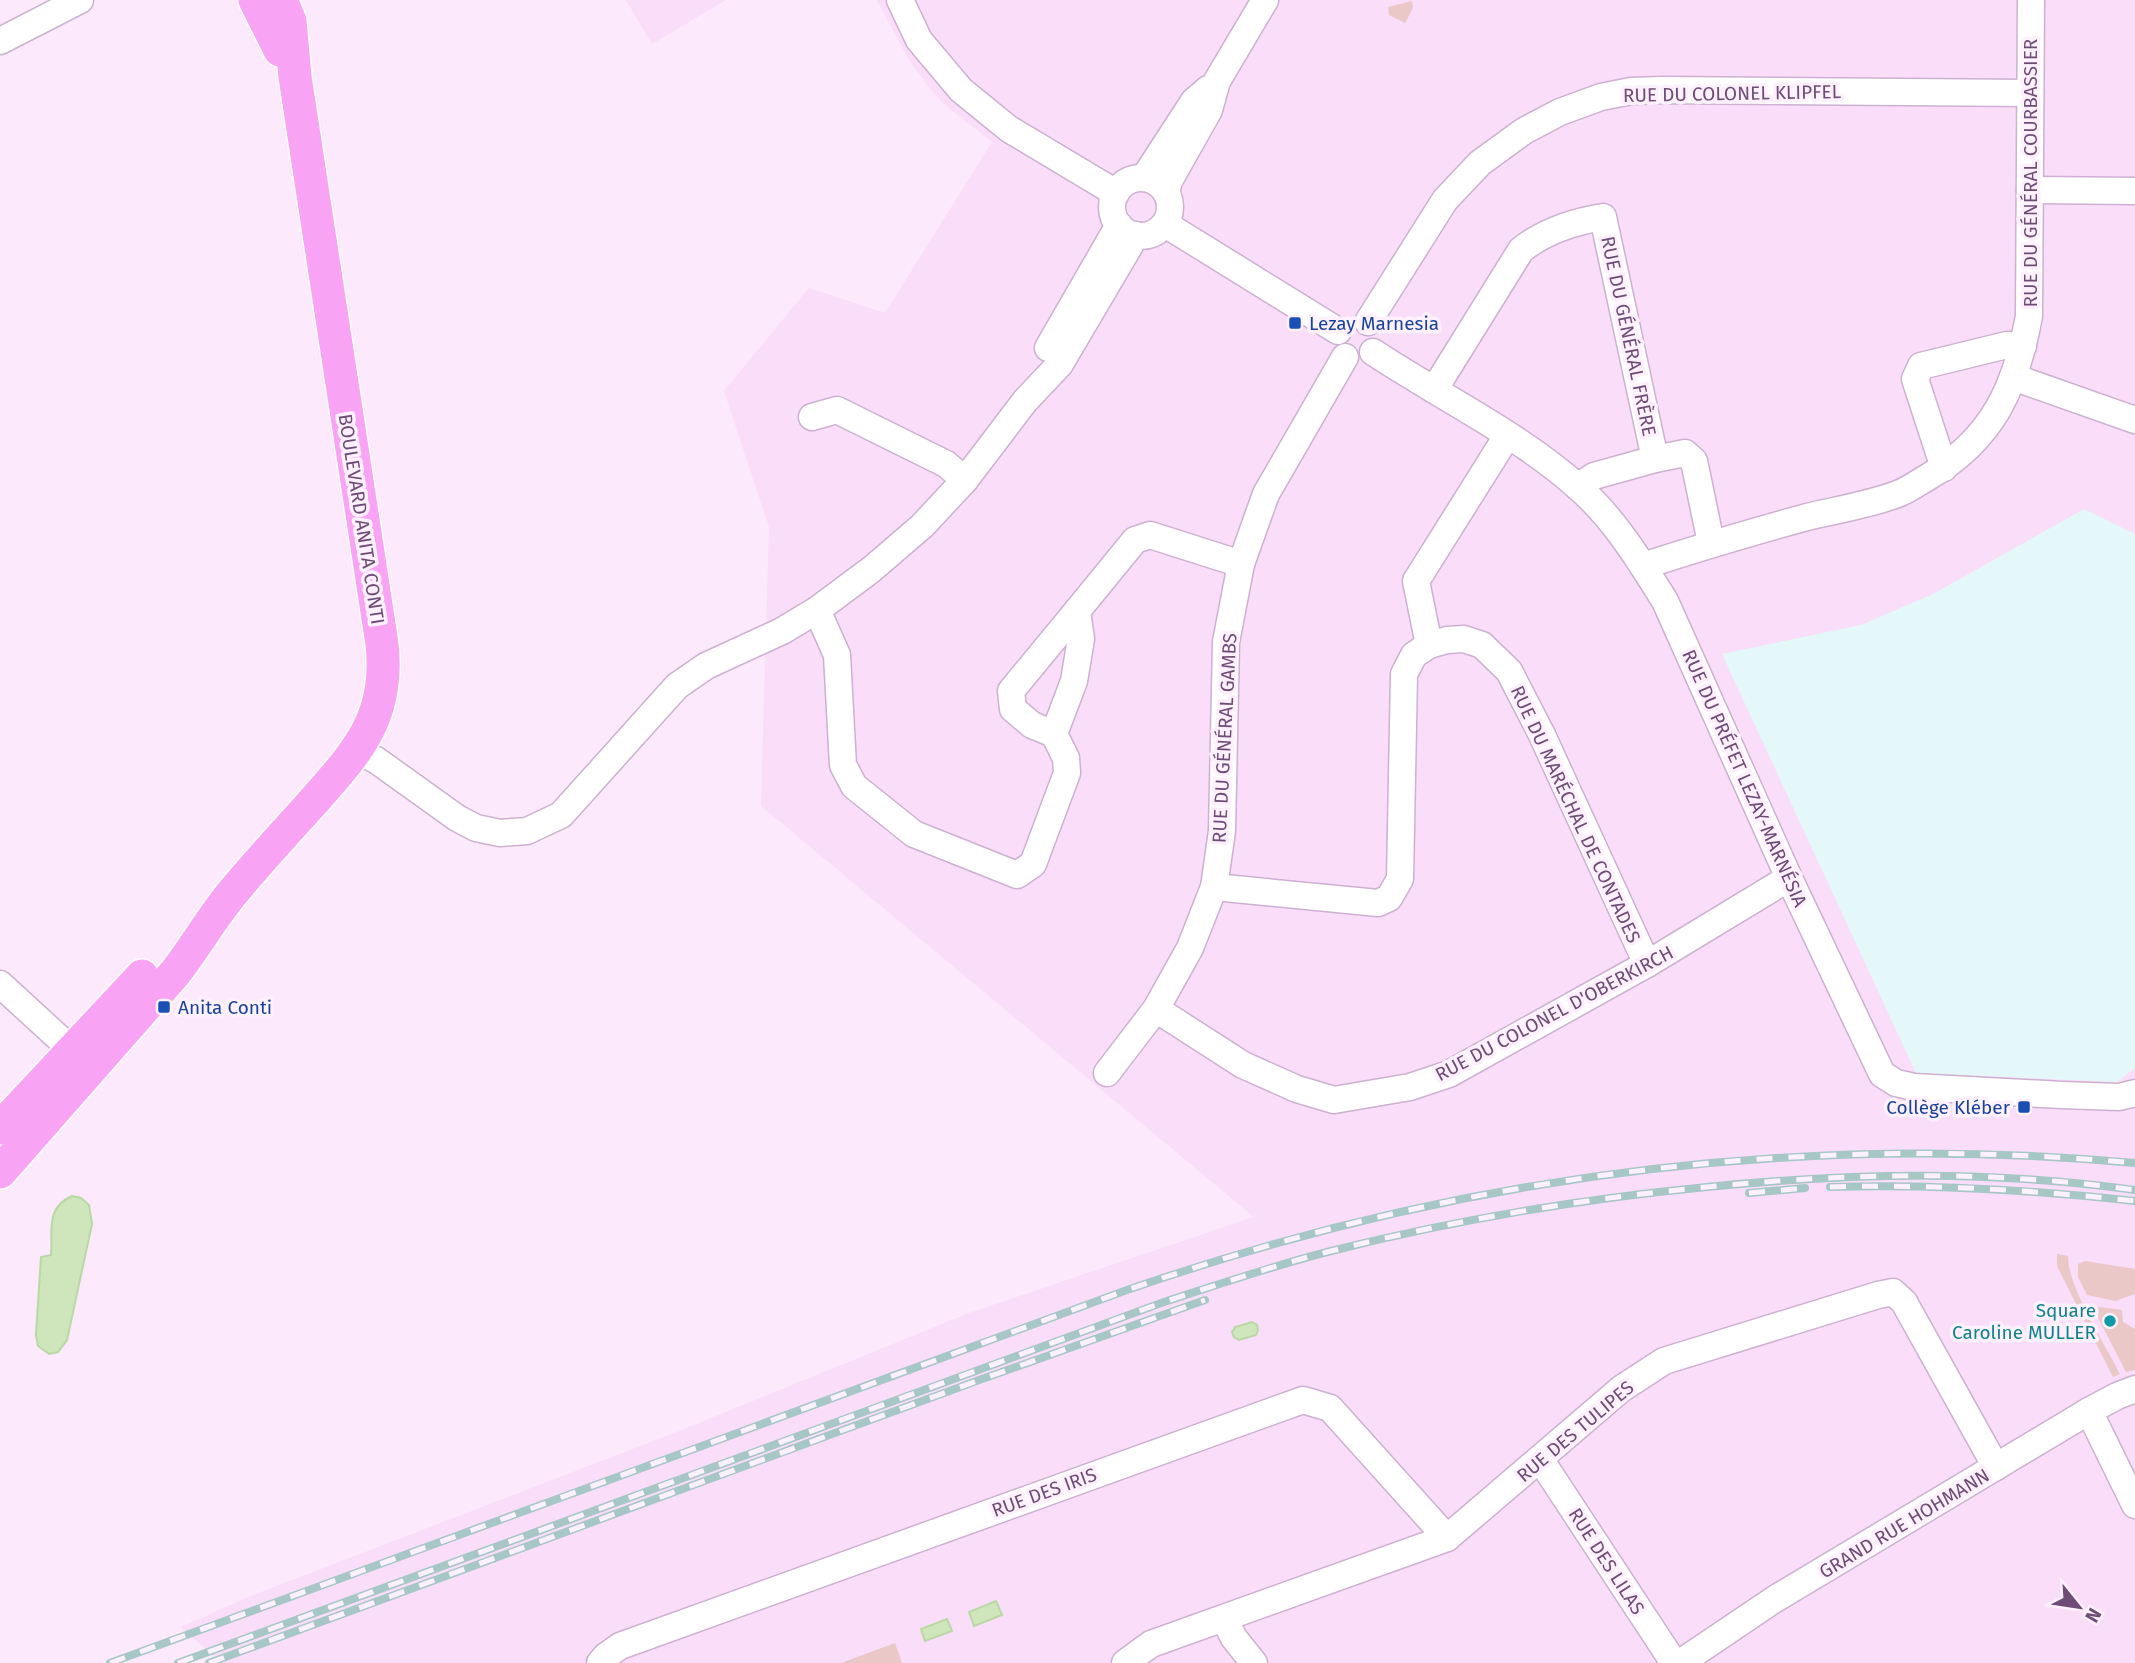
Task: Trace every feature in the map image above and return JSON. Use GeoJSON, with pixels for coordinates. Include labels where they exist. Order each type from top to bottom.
{"type":"FeatureCollection","features":[{"type":"Feature","properties":{"kind":"main road","name":"BOULEVARD ANITA CONTI"},"geometry":{"type":"LineString","coordinates":[[255,0],[295,77]]}},
{"type":"Feature","properties":{"kind":"main road","name":"BOULEVARD ANITA CONTI"},"geometry":{"type":"LineString","coordinates":[[84,1063],[175,973],[198,944],[220,908],[357,751],[374,716],[382,689],[383,654],[295,77],[290,21],[281,0]]}},
{"type":"Feature","properties":{"kind":"main road"},"geometry":{"type":"LineString","coordinates":[[0,1128],[84,1063]]}},
{"type":"Feature","properties":{"kind":"main road"},"geometry":{"type":"LineString","coordinates":[[0,1172],[84,1063]]}},
{"type":"Feature","properties":{"kind":"street"},"geometry":{"type":"LineString","coordinates":[[0,41],[80,0]]}},
{"type":"Feature","properties":{"kind":"street"},"geometry":{"type":"LineString","coordinates":[[900,0],[919,40],[961,90],[1009,129],[1116,193]]}},
{"type":"Feature","properties":{"kind":"street"},"geometry":{"type":"LineString","coordinates":[[1127,230],[1155,232],[1165,224],[1170,208],[1166,192],[1169,181],[1209,110],[1217,81],[1265,0]]}},
{"type":"Feature","properties":{"kind":"street","name":"RUE DU GÉNÉRAL COURBASSIER"},"geometry":{"type":"LineString","coordinates":[[1643,566],[1711,543],[1900,493],[1944,468],[1969,447],[1994,418],[2024,346],[2029,316],[2031,0]]}},
{"type":"Feature","properties":{"kind":"street"},"geometry":{"type":"LineString","coordinates":[[1144,178],[1194,101],[1217,81]]}},
{"type":"Feature","properties":{"kind":"street","name":"RUE DU COLONEL KLIPFEL"},"geometry":{"type":"LineString","coordinates":[[1368,322],[1445,200],[1480,163],[1524,131],[1560,112],[1601,97],[1631,91],[1663,90],[2030,93]]}},
{"type":"Feature","properties":{"kind":"street"},"geometry":{"type":"LineString","coordinates":[[1127,230],[1112,209],[1116,193],[1128,181],[1144,178],[1153,180],[1166,192]]}},
{"type":"Feature","properties":{"kind":"street"},"geometry":{"type":"LineString","coordinates":[[2030,190],[2135,191]]}},
{"type":"Feature","properties":{"kind":"street","name":"RUE DU GÉNÉRAL FRÈRE"},"geometry":{"type":"LineString","coordinates":[[1434,390],[1521,250],[1538,237],[1576,222],[1603,217],[1655,459],[1594,476],[1578,487]]}},
{"type":"Feature","properties":{"kind":"street"},"geometry":{"type":"LineString","coordinates":[[1165,224],[1338,331]]}},
{"type":"Feature","properties":{"kind":"street"},"geometry":{"type":"LineString","coordinates":[[357,751],[369,755],[457,818],[476,828],[500,833],[527,831],[549,822],[569,807],[677,686],[706,666],[771,637],[817,610],[901,545],[965,480],[1025,401],[1044,356],[1127,230]]}},
{"type":"Feature","properties":{"kind":"street"},"geometry":{"type":"LineString","coordinates":[[1354,319],[1368,322],[1376,333],[1373,352],[1363,359],[1345,357],[1338,348],[1338,331],[1354,319]]}},
{"type":"Feature","properties":{"kind":"street"},"geometry":{"type":"LineString","coordinates":[[1944,468],[1915,379],[1922,366],[2007,345],[2024,346]]}},
{"type":"Feature","properties":{"kind":"street","name":"RUE DU PRÉFET LEZAY-MARNÉSIA"},"geometry":{"type":"LineString","coordinates":[[1373,352],[1507,436],[1578,487],[1605,514],[1643,566],[1665,601],[1877,1065],[1889,1079],[1914,1087],[2062,1096],[2119,1097],[2135,1093]]}},
{"type":"Feature","properties":{"kind":"street","name":"RUE DU GÉNÉRAL GAMBS"},"geometry":{"type":"LineString","coordinates":[[1107,1073],[1156,1009],[1190,948],[1214,887],[1223,831],[1226,642],[1241,564],[1266,494],[1345,357]]}},
{"type":"Feature","properties":{"kind":"street"},"geometry":{"type":"LineString","coordinates":[[2013,377],[2135,421]]}},
{"type":"Feature","properties":{"kind":"street"},"geometry":{"type":"LineString","coordinates":[[812,417],[837,410],[946,464],[965,480]]}},
{"type":"Feature","properties":{"kind":"street"},"geometry":{"type":"LineString","coordinates":[[1214,887],[1378,903],[1390,898],[1401,879],[1404,674],[1414,654],[1429,645],[1416,581],[1507,436]]}},
{"type":"Feature","properties":{"kind":"street"},"geometry":{"type":"LineString","coordinates":[[1655,459],[1685,453],[1693,461],[1711,543]]}},
{"type":"Feature","properties":{"kind":"street"},"geometry":{"type":"LineString","coordinates":[[817,610],[837,655],[843,765],[854,786],[914,835],[1017,875],[1033,864],[1067,774],[1066,758],[1054,734],[1032,726],[1013,709],[1011,691],[1135,540],[1150,535],[1241,564]]}},
{"type":"Feature","properties":{"kind":"street"},"geometry":{"type":"LineString","coordinates":[[1054,734],[1074,681],[1081,639],[1077,611]]}},
{"type":"Feature","properties":{"kind":"street","name":"RUE DU MARÉCHAL DE CONTADES"},"geometry":{"type":"LineString","coordinates":[[1429,645],[1464,639],[1482,645],[1509,671],[1542,735],[1647,964]]}},
{"type":"Feature","properties":{"kind":"street","name":"RUE DU COLONEL D'OBERKIRCH"},"geometry":{"type":"LineString","coordinates":[[1156,1009],[1243,1065],[1297,1089],[1334,1100],[1410,1087],[1450,1074],[1647,964],[1789,877]]}},
{"type":"Feature","properties":{"kind":"street"},"geometry":{"type":"LineString","coordinates":[[0,984],[84,1063]]}},
{"type":"Feature","properties":{"kind":"street","name":"RUE DES TULIPES"},"geometry":{"type":"LineString","coordinates":[[1125,1663],[1151,1644],[1447,1538],[1621,1389],[1664,1361],[1878,1295],[1893,1292],[1904,1302],[1997,1467]]}},
{"type":"Feature","properties":{"kind":"street","name":"GRAND RUE HOHMANN"},"geometry":{"type":"LineString","coordinates":[[1680,1663],[1775,1600],[2089,1411],[2133,1390]]}},
{"type":"Feature","properties":{"kind":"street","name":"RUE DES IRIS"},"geometry":{"type":"LineString","coordinates":[[600,1663],[620,1646],[1303,1400],[1329,1408],[1447,1538]]}},
{"type":"Feature","properties":{"kind":"street"},"geometry":{"type":"LineString","coordinates":[[2089,1411],[2135,1505]]}},
{"type":"Feature","properties":{"kind":"street","name":"RUE DES LILAS"},"geometry":{"type":"LineString","coordinates":[[1540,1459],[1674,1663]]}},
{"type":"Feature","properties":{"kind":"street"},"geometry":{"type":"LineString","coordinates":[[1224,1619],[1234,1638],[1254,1663]]}},
{"type":"Feature","properties":{"kind":"shaded area"},"geometry":{"type":"Polygon","coordinates":[[[626,0],[726,0],[652,44],[626,0]]]}},
{"type":"Feature","properties":{"kind":"shaded area"},"geometry":{"type":"Polygon","coordinates":[[[877,0],[2135,0],[2135,1663],[221,1663],[181,1627],[251,1596],[674,1433],[969,1313],[1254,1217],[761,806],[769,527],[724,391],[809,288],[885,313],[992,142],[944,104],[930,89],[909,60],[877,0]]]}},
{"type":"Feature","properties":{"kind":"shaded area"},"geometry":{"type":"Polygon","coordinates":[[[1412,1],[1413,8],[1405,23],[1389,15],[1388,7],[1412,1]]]}},
{"type":"Feature","properties":{"kind":"shaded area","name":"Collège Kléber"},"geometry":{"type":"Polygon","coordinates":[[[2084,509],[2135,534],[2135,1068],[2117,1082],[1916,1073],[1722,654],[1861,625],[1933,594],[2084,509]]]}},
{"type":"Feature","properties":{"kind":"shaded area"},"geometry":{"type":"Polygon","coordinates":[[[72,1196],[81,1198],[89,1205],[92,1224],[67,1340],[58,1352],[49,1354],[38,1346],[36,1335],[41,1257],[51,1255],[54,1213],[63,1201],[72,1196]]]}},
{"type":"Feature","properties":{"kind":"shaded area"},"geometry":{"type":"Polygon","coordinates":[[[2057,1254],[2068,1256],[2080,1299],[2120,1374],[2113,1377],[2057,1266],[2057,1254]]]}},
{"type":"Feature","properties":{"kind":"shaded area"},"geometry":{"type":"Polygon","coordinates":[[[2085,1261],[2135,1269],[2135,1294],[2115,1301],[2087,1295],[2078,1277],[2078,1264],[2085,1261]]]}},
{"type":"Feature","properties":{"kind":"shaded area"},"geometry":{"type":"Polygon","coordinates":[[[2092,1306],[2122,1310],[2123,1322],[2135,1329],[2135,1370],[2126,1372],[2092,1306]]]}},
{"type":"Feature","properties":{"kind":"shaded area"},"geometry":{"type":"Polygon","coordinates":[[[1252,1322],[1257,1325],[1256,1335],[1239,1340],[1234,1337],[1232,1332],[1235,1327],[1252,1322]]]}},
{"type":"Feature","properties":{"kind":"shaded area"},"geometry":{"type":"Polygon","coordinates":[[[996,1601],[1002,1615],[974,1626],[969,1612],[996,1601]]]}},
{"type":"Feature","properties":{"kind":"shaded area"},"geometry":{"type":"Polygon","coordinates":[[[947,1619],[952,1631],[925,1641],[921,1629],[947,1619]]]}},
{"type":"Feature","properties":{"kind":"shaded area"},"geometry":{"type":"Polygon","coordinates":[[[895,1643],[902,1663],[841,1663],[895,1643]]]}},
{"type":"Feature","properties":{"kind":"railway"},"geometry":{"type":"LineString","coordinates":[[110,1663],[1127,1290],[1250,1251],[1374,1218],[1499,1192],[1624,1172],[1751,1160],[1878,1154],[2006,1155],[2135,1163]]}},
{"type":"Feature","properties":{"kind":"railway"},"geometry":{"type":"LineString","coordinates":[[178,1663],[1164,1302],[1331,1251],[1471,1220],[1565,1204],[1761,1182],[1868,1177],[1974,1177],[2028,1179],[2135,1190]]}},
{"type":"Feature","properties":{"kind":"railway"},"geometry":{"type":"LineString","coordinates":[[1830,1187],[1982,1189],[2135,1201]]}},
{"type":"Feature","properties":{"kind":"railway"},"geometry":{"type":"LineString","coordinates":[[1749,1193],[1805,1188]]}},
{"type":"Feature","properties":{"kind":"railway"},"geometry":{"type":"LineString","coordinates":[[209,1663],[982,1379],[1205,1300]]}},
{"type":"Feature","properties":{"kind":"place","name":"Lezay Marnesia"},"geometry":{"type":"Point","coordinates":[1295,323]}},
{"type":"Feature","properties":{"kind":"place","name":"Anita Conti"},"geometry":{"type":"Point","coordinates":[164,1007]}},
{"type":"Feature","properties":{"kind":"place","name":"Collège Kléber"},"geometry":{"type":"Point","coordinates":[2024,1107]}},
{"type":"Feature","properties":{"kind":"place","name":"Square Caroline MULLER"},"geometry":{"type":"Point","coordinates":[2110,1321]}}]}
